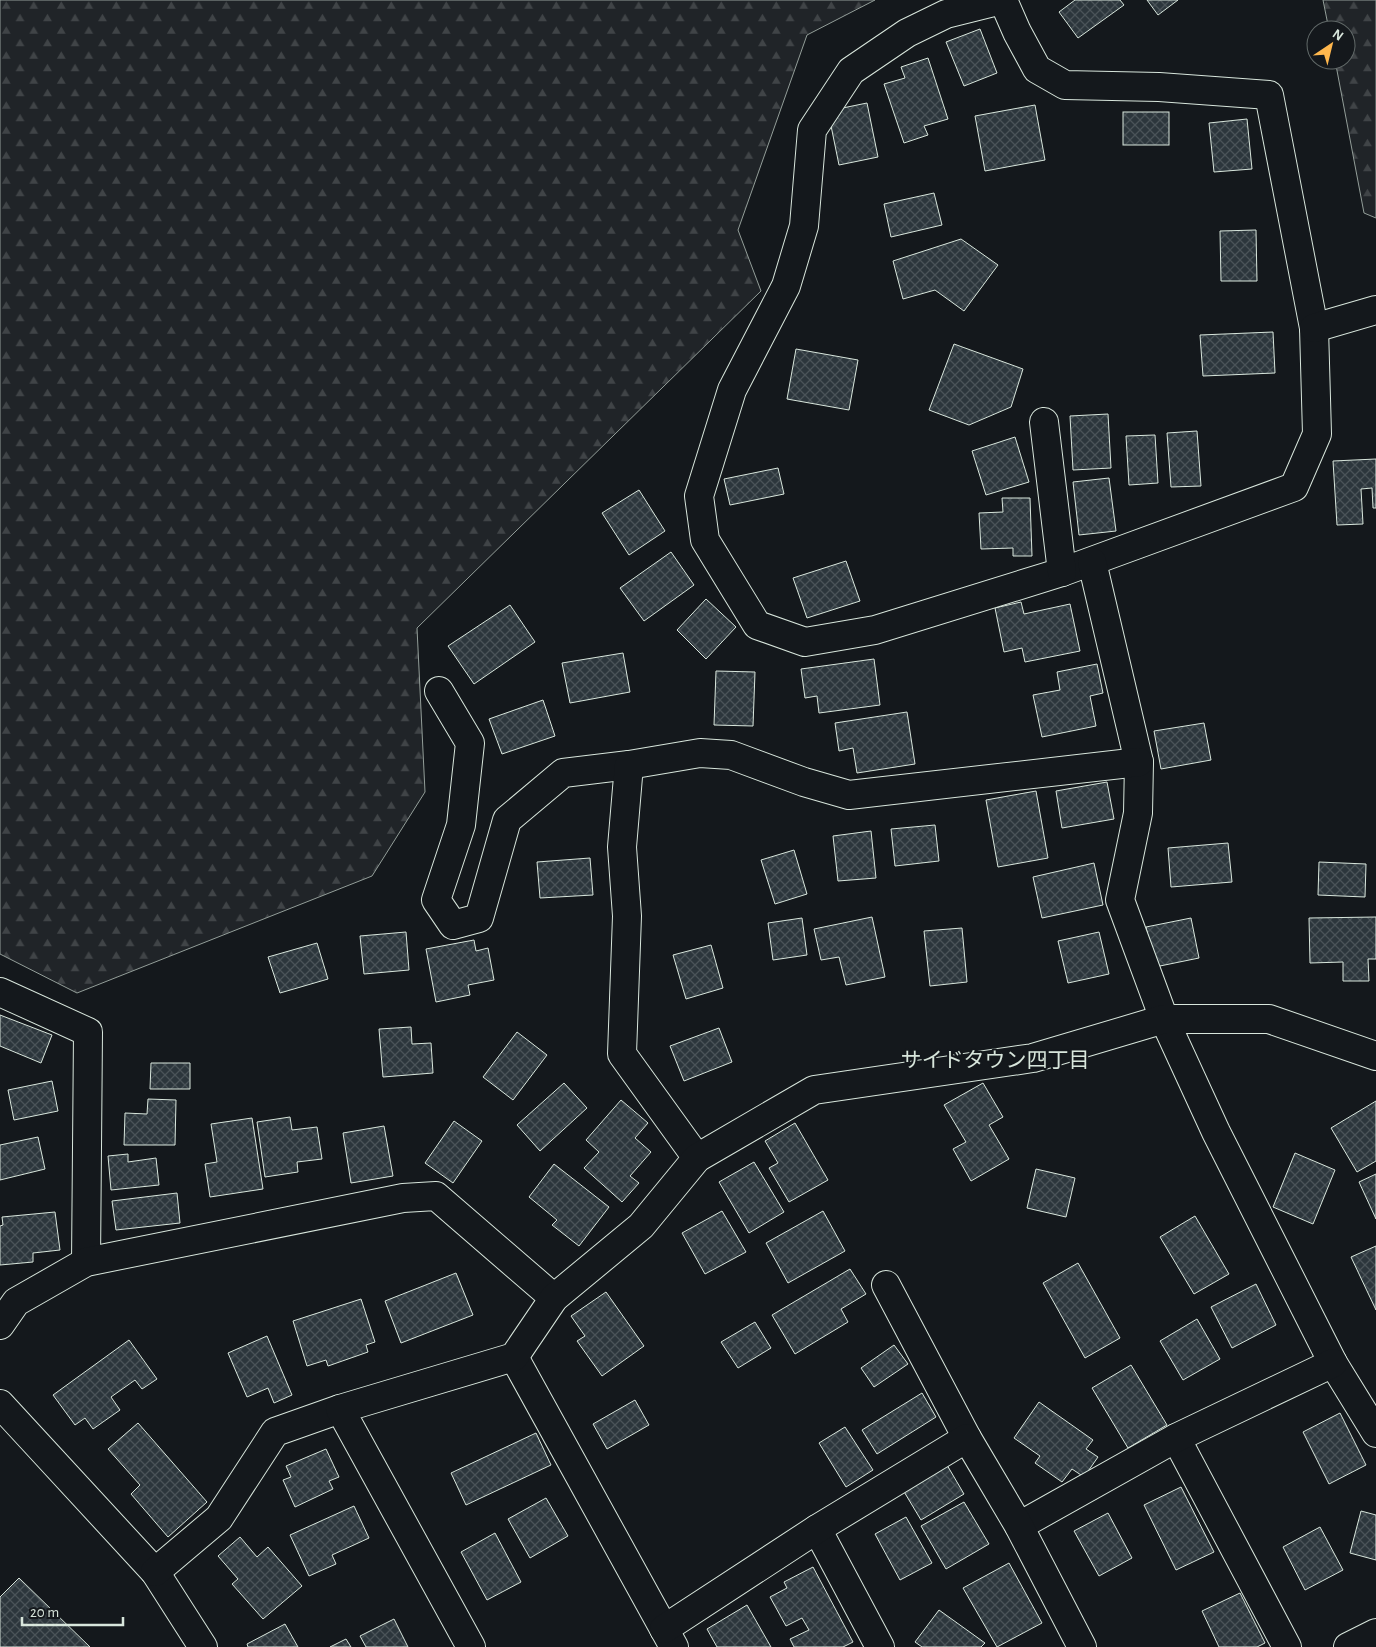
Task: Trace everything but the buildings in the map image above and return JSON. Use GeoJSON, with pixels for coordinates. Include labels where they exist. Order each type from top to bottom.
{"type":"FeatureCollection","features":[{"type":"Feature","properties":{"kind":"street"},"geometry":{"type":"LineString","coordinates":[[1003,0],[1016,32],[1037,69],[1065,85],[1159,87],[1269,95],[1314,328],[1317,434],[1294,488],[1092,562],[875,630],[805,642],[757,625],[705,540],[699,496],[732,390],[786,286],[804,226],[812,130],[851,71],[907,33],[946,14],[1003,0]]}},
{"type":"Feature","properties":{"kind":"street"},"geometry":{"type":"LineString","coordinates":[[1314,328],[1376,310]]}},
{"type":"Feature","properties":{"kind":"street"},"geometry":{"type":"LineString","coordinates":[[1044,422],[1062,572]]}},
{"type":"Feature","properties":{"kind":"street"},"geometry":{"type":"LineString","coordinates":[[1092,562],[1139,762],[1138,813],[1120,900],[1164,1019],[1216,1132],[1333,1363],[1376,1433]]}},
{"type":"Feature","properties":{"kind":"street"},"geometry":{"type":"LineString","coordinates":[[439,692],[470,744],[461,826],[436,900],[453,925],[479,918],[507,820],[563,773],[630,765],[700,753],[731,755],[804,782],[849,795],[1139,762]]}},
{"type":"Feature","properties":{"kind":"street"},"geometry":{"type":"LineString","coordinates":[[630,765],[622,847],[627,916],[622,1054],[698,1158]]}},
{"type":"Feature","properties":{"kind":"street"},"geometry":{"type":"LineString","coordinates":[[0,992],[88,1032],[86,1262]]}},
{"type":"Feature","properties":{"kind":"street"},"geometry":{"type":"LineString","coordinates":[[155,1572],[219,1518],[275,1432],[340,1410],[514,1357],[554,1298],[641,1226],[698,1158],[814,1090],[1033,1058],[1164,1019],[1269,1020],[1376,1056]]}},
{"type":"Feature","properties":{"kind":"street"},"geometry":{"type":"LineString","coordinates":[[0,1325],[16,1302],[86,1262],[404,1198],[436,1196],[554,1298]]}},
{"type":"Feature","properties":{"kind":"street"},"geometry":{"type":"LineString","coordinates":[[886,1284],[967,1438],[1019,1526],[1082,1647]]}},
{"type":"Feature","properties":{"kind":"street"},"geometry":{"type":"LineString","coordinates":[[514,1357],[669,1638],[817,1529],[967,1438]]}},
{"type":"Feature","properties":{"kind":"street"},"geometry":{"type":"LineString","coordinates":[[1019,1526],[1176,1438],[1333,1363]]}},
{"type":"Feature","properties":{"kind":"street"},"geometry":{"type":"LineString","coordinates":[[0,1404],[155,1572],[203,1647]]}},
{"type":"Feature","properties":{"kind":"street"},"geometry":{"type":"LineString","coordinates":[[340,1410],[471,1647]]}},
{"type":"Feature","properties":{"kind":"street"},"geometry":{"type":"LineString","coordinates":[[1176,1438],[1287,1647]]}},
{"type":"Feature","properties":{"kind":"street"},"geometry":{"type":"LineString","coordinates":[[817,1529],[880,1647]]}},
{"type":"Feature","properties":{"kind":"street"},"geometry":{"type":"LineString","coordinates":[[1348,1647],[1376,1634]]}},
{"type":"Feature","properties":{"kind":"green space"},"geometry":{"type":"Polygon","coordinates":[[[0,0],[875,0],[807,35],[738,230],[761,291],[417,628],[425,792],[372,876],[77,993],[0,954],[0,0]]]}},
{"type":"Feature","properties":{"kind":"green space"},"geometry":{"type":"Polygon","coordinates":[[[1323,0],[1376,0],[1376,218],[1364,213],[1337,70],[1356,70],[1356,20],[1327,20],[1323,0]]]}},
{"type":"Feature","properties":{"kind":"district","name":"サイドタウン四丁目"},"geometry":{"type":"Point","coordinates":[995,1060]}}]}
